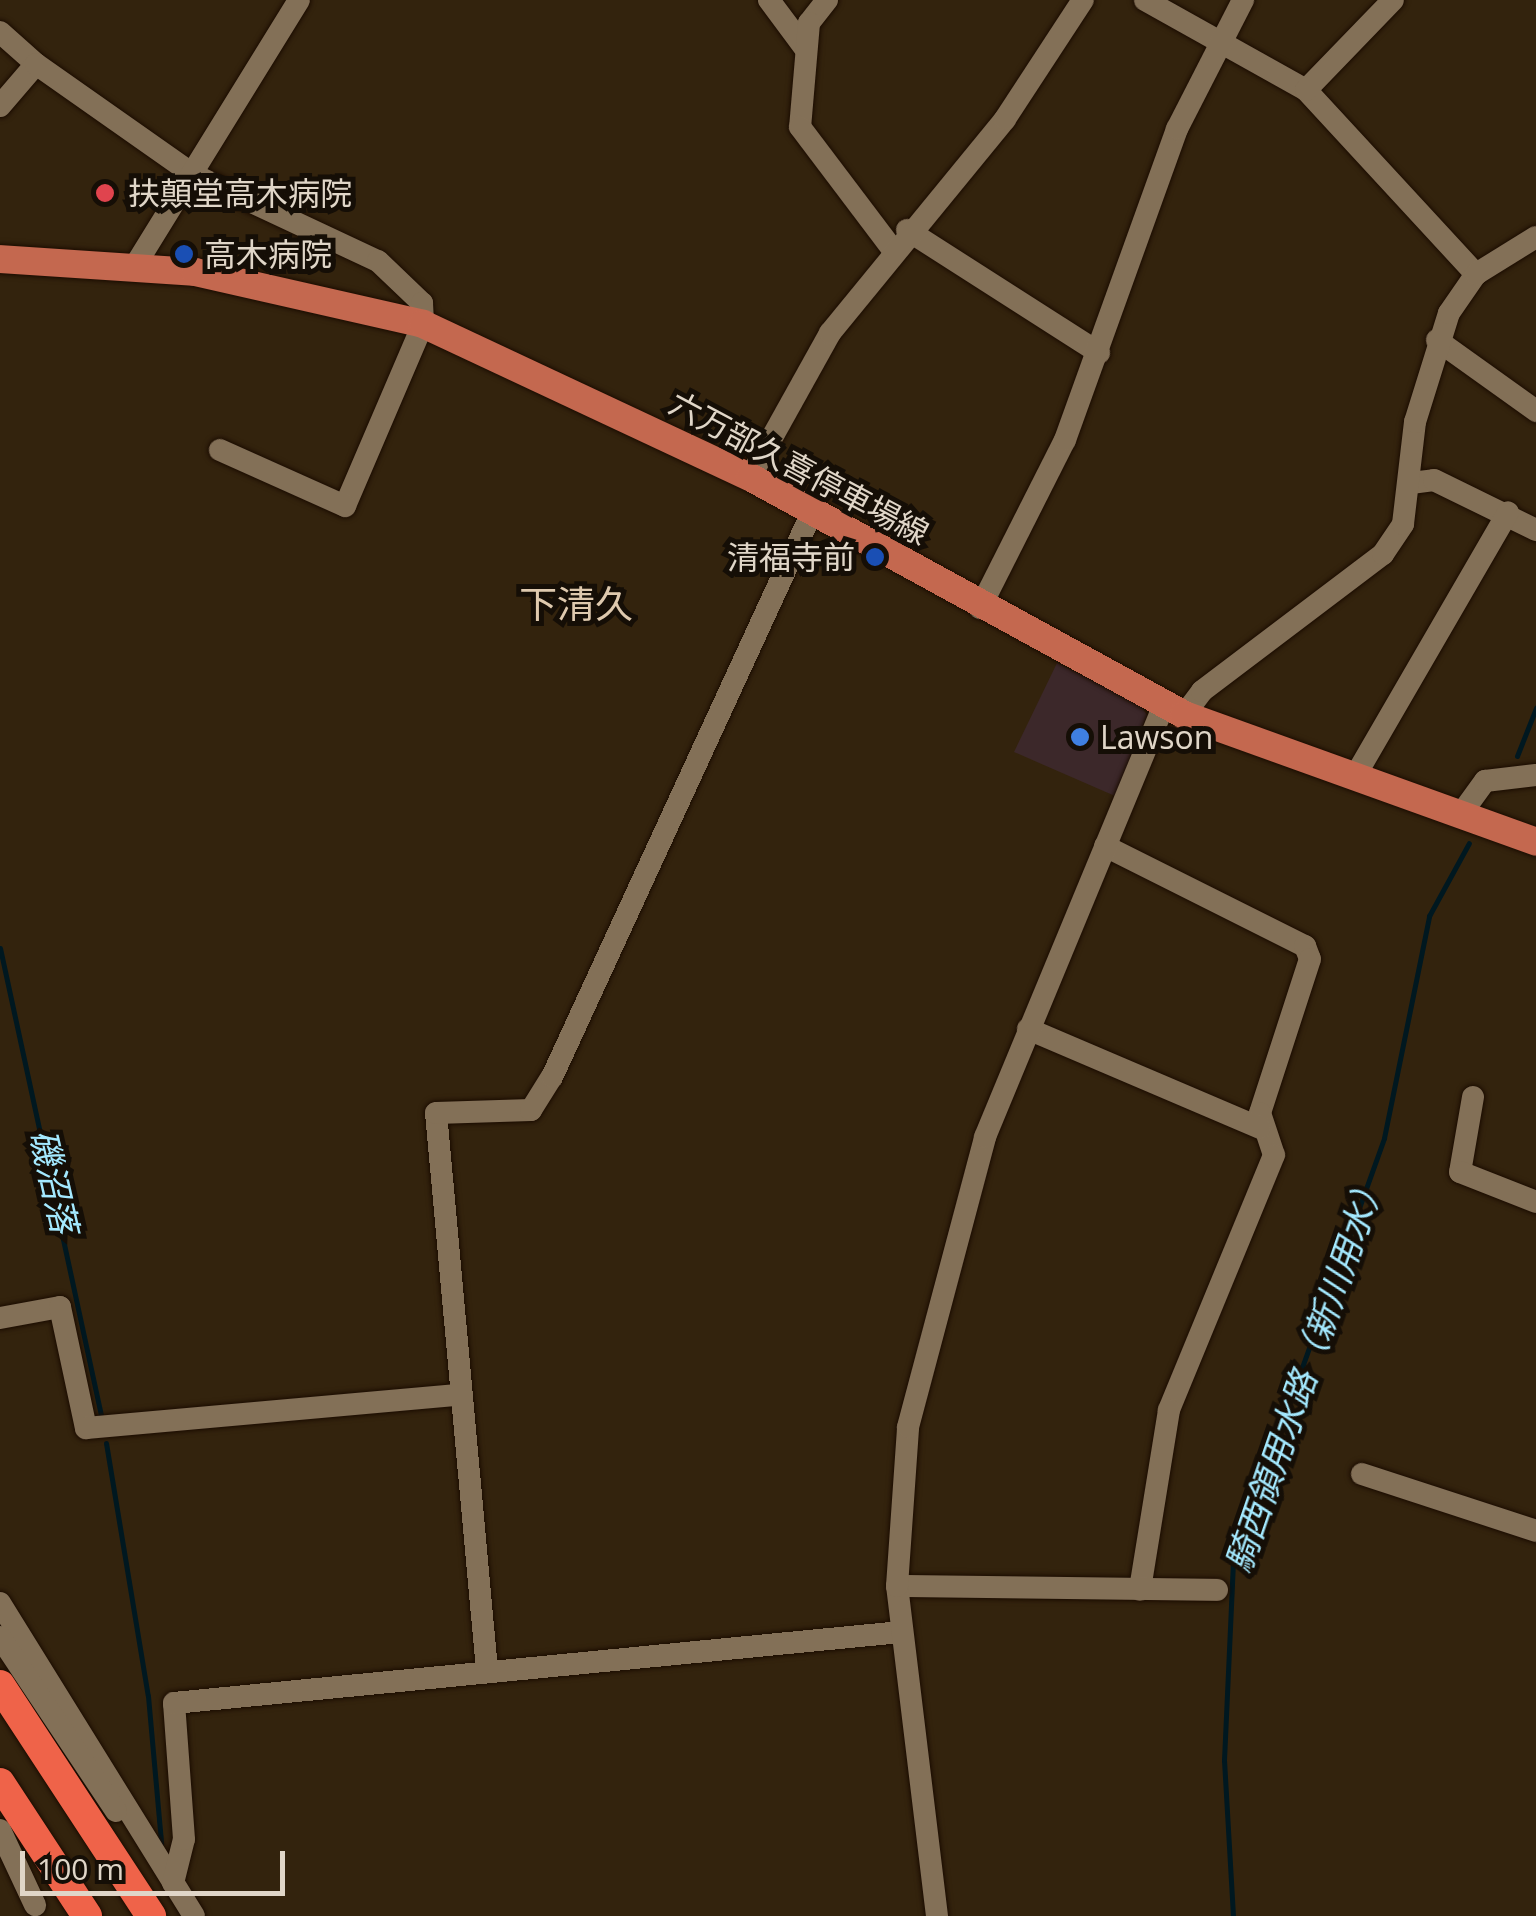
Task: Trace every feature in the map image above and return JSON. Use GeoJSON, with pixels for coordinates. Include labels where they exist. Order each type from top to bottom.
{"type":"FeatureCollection","features":[{"type":"Feature","properties":{"kind":"highway"},"geometry":{"type":"LineString","coordinates":[[0,1685],[151,1916]]}},
{"type":"Feature","properties":{"kind":"highway"},"geometry":{"type":"LineString","coordinates":[[0,1783],[87,1916]]}},
{"type":"Feature","properties":{"kind":"main road","name":"六万部久喜停車場線"},"geometry":{"type":"LineString","coordinates":[[0,259],[136,264],[341,299],[424,324],[750,477],[980,608],[1174,710],[1536,842]]}},
{"type":"Feature","properties":{"kind":"street"},"geometry":{"type":"LineString","coordinates":[[136,264],[299,0]]}},
{"type":"Feature","properties":{"kind":"street"},"geometry":{"type":"LineString","coordinates":[[769,0],[804,47]]}},
{"type":"Feature","properties":{"kind":"street"},"geometry":{"type":"LineString","coordinates":[[826,0],[804,47],[800,127],[893,250]]}},
{"type":"Feature","properties":{"kind":"street"},"geometry":{"type":"LineString","coordinates":[[750,477],[807,366],[907,230],[1005,119],[1083,0]]}},
{"type":"Feature","properties":{"kind":"street"},"geometry":{"type":"LineString","coordinates":[[1145,0],[1218,37],[1306,90],[1476,274]]}},
{"type":"Feature","properties":{"kind":"street"},"geometry":{"type":"LineString","coordinates":[[980,608],[1099,353],[1218,37],[1243,0]]}},
{"type":"Feature","properties":{"kind":"street"},"geometry":{"type":"LineString","coordinates":[[1306,90],[1393,0]]}},
{"type":"Feature","properties":{"kind":"street"},"geometry":{"type":"LineString","coordinates":[[0,32],[36,64],[194,175],[378,262],[413,291],[424,324],[345,506],[220,450]]}},
{"type":"Feature","properties":{"kind":"street"},"geometry":{"type":"LineString","coordinates":[[0,106],[36,64]]}},
{"type":"Feature","properties":{"kind":"street"},"geometry":{"type":"LineString","coordinates":[[907,230],[1099,353]]}},
{"type":"Feature","properties":{"kind":"street"},"geometry":{"type":"LineString","coordinates":[[937,1916],[897,1586],[896,1502],[936,1306],[1028,1028],[1105,846],[1174,710],[1384,554],[1412,482],[1437,340],[1476,274],[1536,237]]}},
{"type":"Feature","properties":{"kind":"street"},"geometry":{"type":"LineString","coordinates":[[1437,340],[1536,411]]}},
{"type":"Feature","properties":{"kind":"street"},"geometry":{"type":"LineString","coordinates":[[1354,778],[1527,519],[1434,480],[1412,482]]}},
{"type":"Feature","properties":{"kind":"street"},"geometry":{"type":"LineString","coordinates":[[487,1670],[458,1395],[436,1113],[532,1110],[552,1077],[812,510]]}},
{"type":"Feature","properties":{"kind":"street"},"geometry":{"type":"LineString","coordinates":[[1461,814],[1485,781],[1536,775]]}},
{"type":"Feature","properties":{"kind":"street"},"geometry":{"type":"LineString","coordinates":[[1105,846],[1305,946],[1310,959],[1260,1128]]}},
{"type":"Feature","properties":{"kind":"street"},"geometry":{"type":"LineString","coordinates":[[1028,1028],[1260,1128],[1274,1155],[1169,1410],[1140,1590]]}},
{"type":"Feature","properties":{"kind":"street"},"geometry":{"type":"LineString","coordinates":[[1474,1097],[1460,1172],[1536,1202]]}},
{"type":"Feature","properties":{"kind":"street"},"geometry":{"type":"LineString","coordinates":[[0,1318],[60,1306],[86,1428],[458,1395]]}},
{"type":"Feature","properties":{"kind":"street"},"geometry":{"type":"LineString","coordinates":[[1362,1474],[1536,1531]]}},
{"type":"Feature","properties":{"kind":"street"},"geometry":{"type":"LineString","coordinates":[[897,1586],[1217,1590]]}},
{"type":"Feature","properties":{"kind":"street"},"geometry":{"type":"LineString","coordinates":[[0,1603],[194,1916]]}},
{"type":"Feature","properties":{"kind":"street"},"geometry":{"type":"LineString","coordinates":[[173,1882],[184,1839],[174,1703],[902,1632]]}},
{"type":"Feature","properties":{"kind":"street"},"geometry":{"type":"LineString","coordinates":[[0,1636],[122,1820],[148,1840]]}},
{"type":"Feature","properties":{"kind":"street"},"geometry":{"type":"LineString","coordinates":[[0,1830],[39,1910]]}},
{"type":"Feature","properties":{"kind":"street"},"geometry":{"type":"LineString","coordinates":[[0,1859],[39,1910]]}},
{"type":"Feature","properties":{"kind":"shaded area","name":"Lawson"},"geometry":{"type":"Polygon","coordinates":[[[1057,663],[1139,703],[1147,715],[1115,796],[1014,752],[1057,663]]]}},
{"type":"Feature","properties":{"kind":"waterway","name":"騎西領用水路（新川用水）"},"geometry":{"type":"LineString","coordinates":[[1517,756],[1536,708]]}},
{"type":"Feature","properties":{"kind":"waterway","name":"騎西領用水路（新川用水）"},"geometry":{"type":"LineString","coordinates":[[1233,1916],[1224,1760],[1233,1560],[1384,1138],[1429,916],[1469,843]]}},
{"type":"Feature","properties":{"kind":"waterway","name":"磯沼落"},"geometry":{"type":"LineString","coordinates":[[0,948],[101,1416]]}},
{"type":"Feature","properties":{"kind":"waterway","name":"磯沼落"},"geometry":{"type":"LineString","coordinates":[[106,1443],[148,1696],[161,1843]]}},
{"type":"Feature","properties":{"kind":"place","name":"扶顛堂高木病院"},"geometry":{"type":"Point","coordinates":[105,193]}},
{"type":"Feature","properties":{"kind":"place","name":"高木病院"},"geometry":{"type":"Point","coordinates":[184,254]}},
{"type":"Feature","properties":{"kind":"place","name":"清福寺前"},"geometry":{"type":"Point","coordinates":[875,557]}},
{"type":"Feature","properties":{"kind":"place","name":"Lawson"},"geometry":{"type":"Point","coordinates":[1080,737]}},
{"type":"Feature","properties":{"kind":"district","name":"下清久"},"geometry":{"type":"Point","coordinates":[576,604]}}]}
